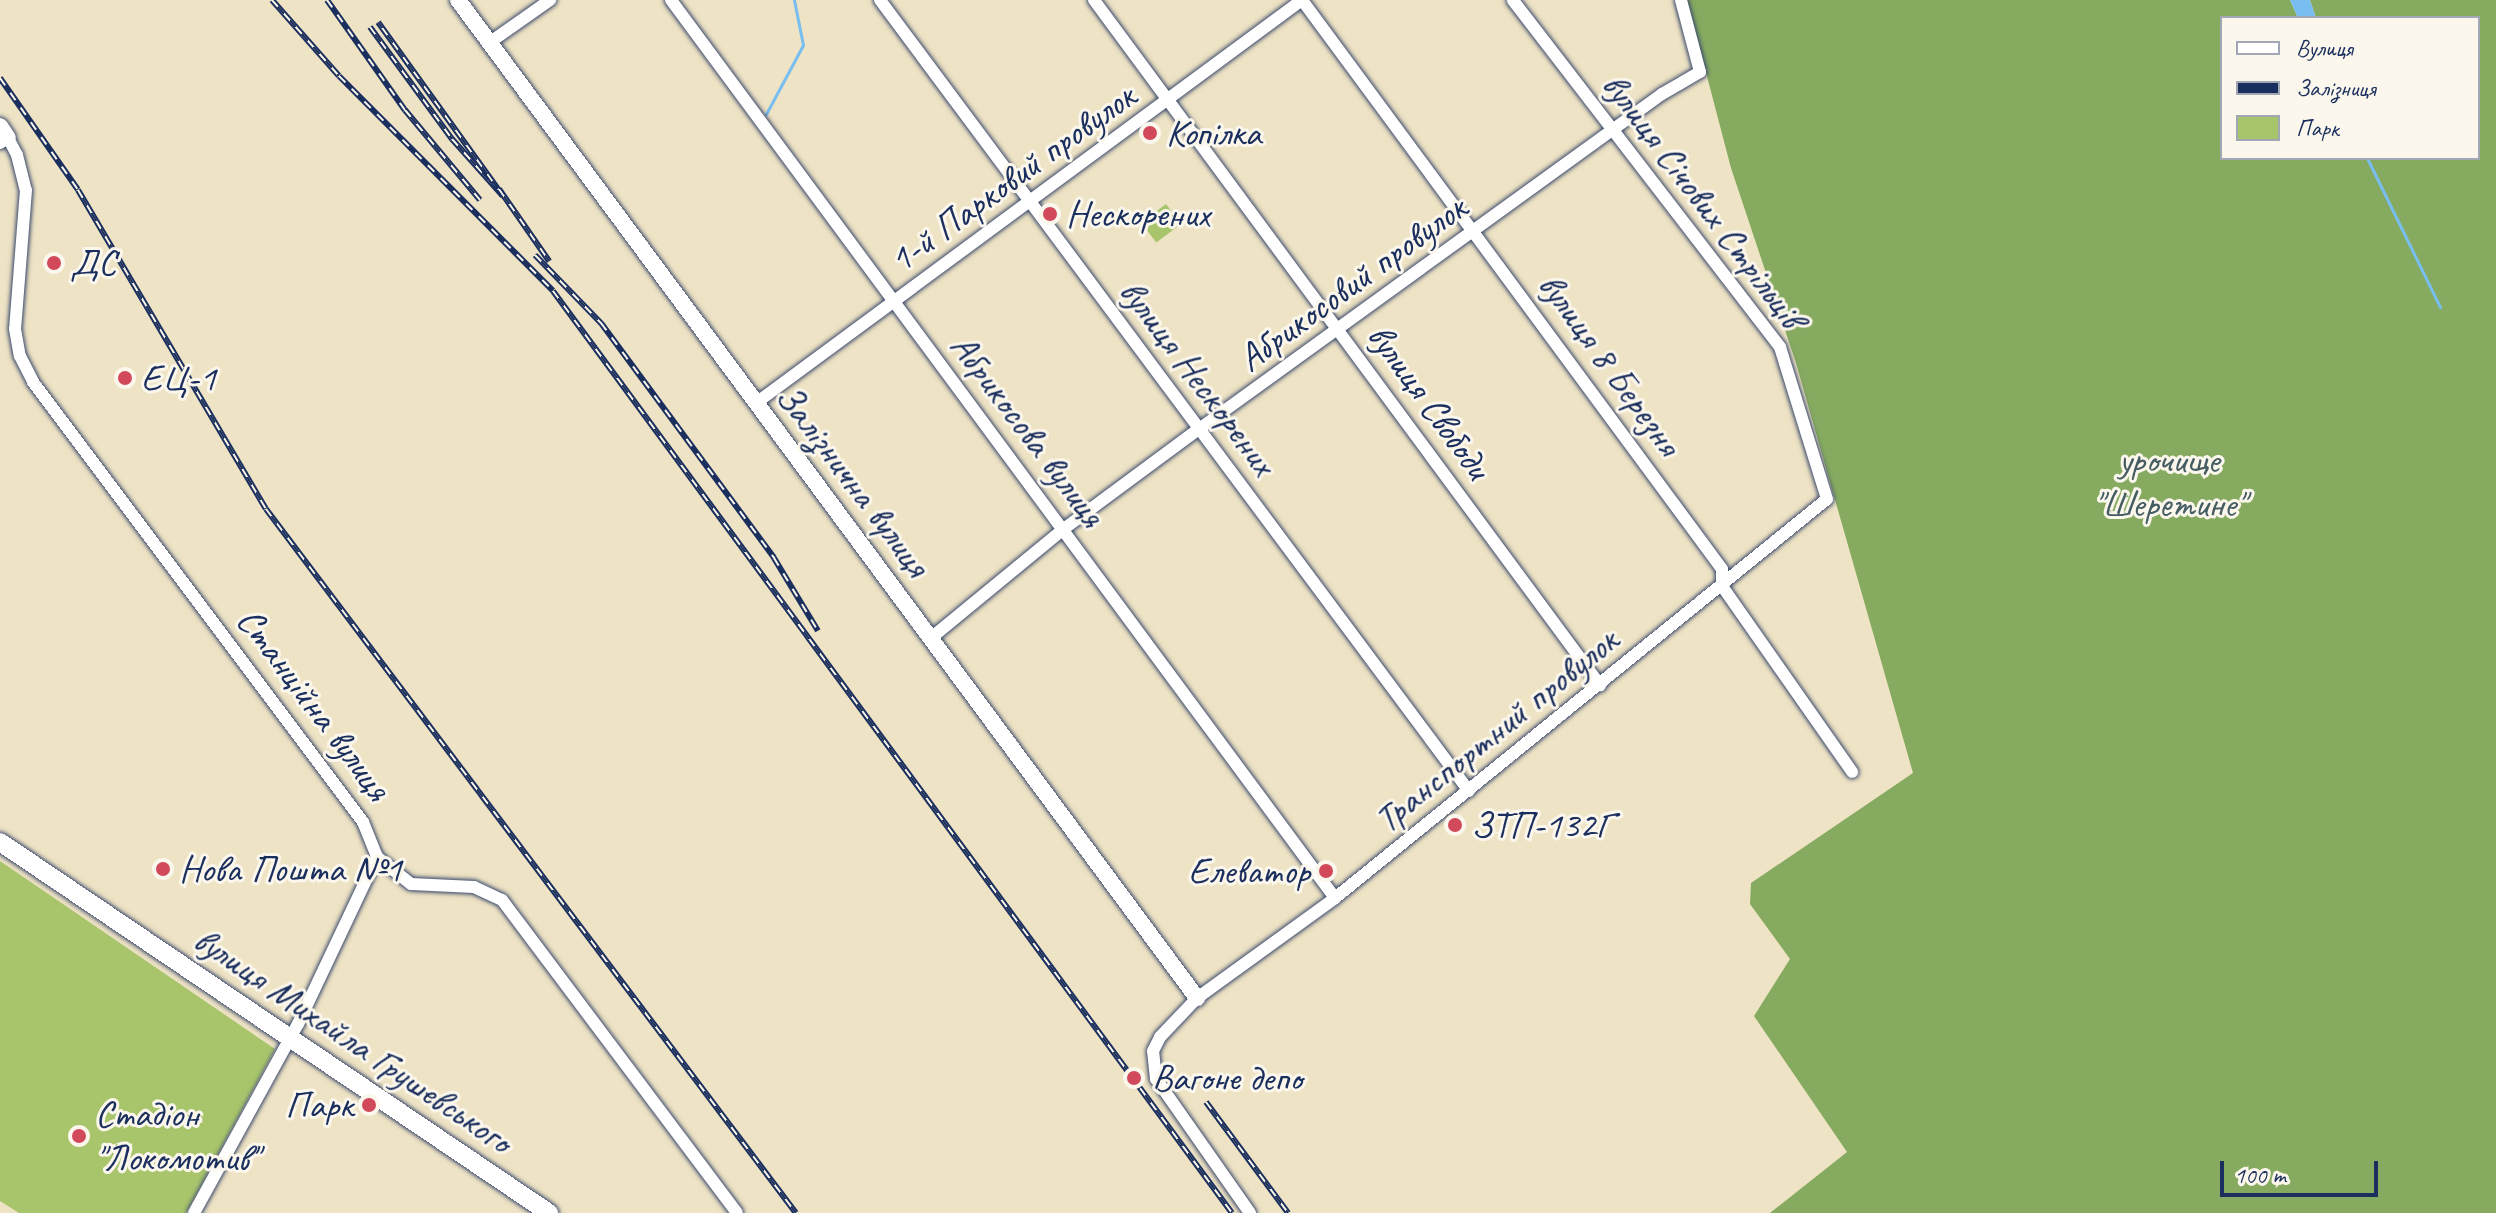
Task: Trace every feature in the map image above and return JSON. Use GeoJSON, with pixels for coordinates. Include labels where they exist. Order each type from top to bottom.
{"type":"FeatureCollection","features":[{"type":"Feature","properties":{"kind":"main road","name":"вулиця Михайла Грушевського"},"geometry":{"type":"LineString","coordinates":[[0,842],[549,1213]]}},
{"type":"Feature","properties":{"kind":"street","name":"Залізнична вулиця"},"geometry":{"type":"LineString","coordinates":[[458,0],[1197,998]]}},
{"type":"Feature","properties":{"kind":"street"},"geometry":{"type":"LineString","coordinates":[[489,43],[550,0]]}},
{"type":"Feature","properties":{"kind":"street","name":"Абрикосова вулиця"},"geometry":{"type":"LineString","coordinates":[[671,0],[1065,528],[1335,898]]}},
{"type":"Feature","properties":{"kind":"street","name":"вулиця Нескорених"},"geometry":{"type":"LineString","coordinates":[[880,0],[1469,791]]}},
{"type":"Feature","properties":{"kind":"street","name":"вулиця Свободи"},"geometry":{"type":"LineString","coordinates":[[1094,0],[1600,685]]}},
{"type":"Feature","properties":{"kind":"street","name":"1-й Парковий провулок"},"geometry":{"type":"LineString","coordinates":[[756,403],[1028,199],[1169,101],[1302,0]]}},
{"type":"Feature","properties":{"kind":"street","name":"вулиця 8 Березня"},"geometry":{"type":"LineString","coordinates":[[1302,0],[1476,231],[1722,569],[1722,586],[1852,772]]}},
{"type":"Feature","properties":{"kind":"street","name":"вулиця Січових Стрільців"},"geometry":{"type":"LineString","coordinates":[[1513,0],[1780,347],[1827,499]]}},
{"type":"Feature","properties":{"kind":"street","name":"Абрикосовий провулок"},"geometry":{"type":"LineString","coordinates":[[931,638],[1065,528],[1199,429],[1615,132],[1662,94],[1700,72],[1681,0]]}},
{"type":"Feature","properties":{"kind":"street","name":"Станційна вулиця"},"geometry":{"type":"LineString","coordinates":[[3,136],[26,190],[14,314],[26,369],[363,822],[377,857],[411,884],[474,887],[502,900],[737,1213]]}},
{"type":"Feature","properties":{"kind":"street","name":"Транспортний провулок"},"geometry":{"type":"LineString","coordinates":[[1250,1213],[1153,1071],[1160,1037],[1197,998],[1335,898],[1827,499]]}},
{"type":"Feature","properties":{"kind":"street"},"geometry":{"type":"LineString","coordinates":[[194,1213],[290,1039],[377,857]]}},
{"type":"Feature","properties":{"kind":"green space","name":"урочище \"Шеретине\""},"geometry":{"type":"Polygon","coordinates":[[[1687,0],[2290,0],[2297,16],[2220,16],[2220,160],[2480,160],[2480,16],[2315,16],[2310,0],[2496,0],[2496,1213],[1770,1213],[1847,1152],[1754,1016],[1790,959],[1750,904],[1751,883],[1913,773],[1796,363],[1731,168],[1687,0]]]}},
{"type":"Feature","properties":{"kind":"green space"},"geometry":{"type":"Polygon","coordinates":[[[1166,204],[1181,224],[1156,243],[1141,223],[1166,204]]]}},
{"type":"Feature","properties":{"kind":"green space"},"geometry":{"type":"Polygon","coordinates":[[[0,861],[275,1049],[186,1213],[19,1213],[0,1201],[0,861]]]}},
{"type":"Feature","properties":{"kind":"water"},"geometry":{"type":"Polygon","coordinates":[[[2290,0],[2310,0],[2315,16],[2297,16],[2290,0]]]}},
{"type":"Feature","properties":{"kind":"waterway"},"geometry":{"type":"LineString","coordinates":[[766,114],[803,45],[794,0]]}},
{"type":"Feature","properties":{"kind":"waterway"},"geometry":{"type":"LineString","coordinates":[[2368,160],[2440,307]]}},
{"type":"Feature","properties":{"kind":"railway"},"geometry":{"type":"LineString","coordinates":[[272,0],[339,76],[553,291],[1232,1213]]}},
{"type":"Feature","properties":{"kind":"railway"},"geometry":{"type":"LineString","coordinates":[[327,0],[405,110],[480,200]]}},
{"type":"Feature","properties":{"kind":"railway"},"geometry":{"type":"LineString","coordinates":[[370,27],[452,139],[503,196],[378,22]]}},
{"type":"Feature","properties":{"kind":"railway"},"geometry":{"type":"LineString","coordinates":[[0,78],[78,190],[266,509],[796,1213]]}},
{"type":"Feature","properties":{"kind":"railway"},"geometry":{"type":"LineString","coordinates":[[499,189],[549,261]]}},
{"type":"Feature","properties":{"kind":"railway"},"geometry":{"type":"LineString","coordinates":[[535,255],[601,323],[774,558],[818,631]]}},
{"type":"Feature","properties":{"kind":"railway"},"geometry":{"type":"LineString","coordinates":[[1206,1102],[1288,1213]]}},
{"type":"Feature","properties":{"kind":"place","name":"Копілка"},"geometry":{"type":"Point","coordinates":[1150,133]}},
{"type":"Feature","properties":{"kind":"place","name":"Нескорених"},"geometry":{"type":"Point","coordinates":[1050,214]}},
{"type":"Feature","properties":{"kind":"place","name":"ДС"},"geometry":{"type":"Point","coordinates":[54,263]}},
{"type":"Feature","properties":{"kind":"place","name":"ЕЦ-1"},"geometry":{"type":"Point","coordinates":[125,378]}},
{"type":"Feature","properties":{"kind":"place","name":"ЗТП-132Г"},"geometry":{"type":"Point","coordinates":[1455,825]}},
{"type":"Feature","properties":{"kind":"place","name":"Нова Пошта №1"},"geometry":{"type":"Point","coordinates":[163,869]}},
{"type":"Feature","properties":{"kind":"place","name":"Елеватор"},"geometry":{"type":"Point","coordinates":[1326,871]}},
{"type":"Feature","properties":{"kind":"place","name":"Вагоне депо"},"geometry":{"type":"Point","coordinates":[1134,1078]}},
{"type":"Feature","properties":{"kind":"place","name":"Парк"},"geometry":{"type":"Point","coordinates":[369,1105]}},
{"type":"Feature","properties":{"kind":"place","name":"Стадіон \"Локомотив\""},"geometry":{"type":"Point","coordinates":[79,1136]}}]}
